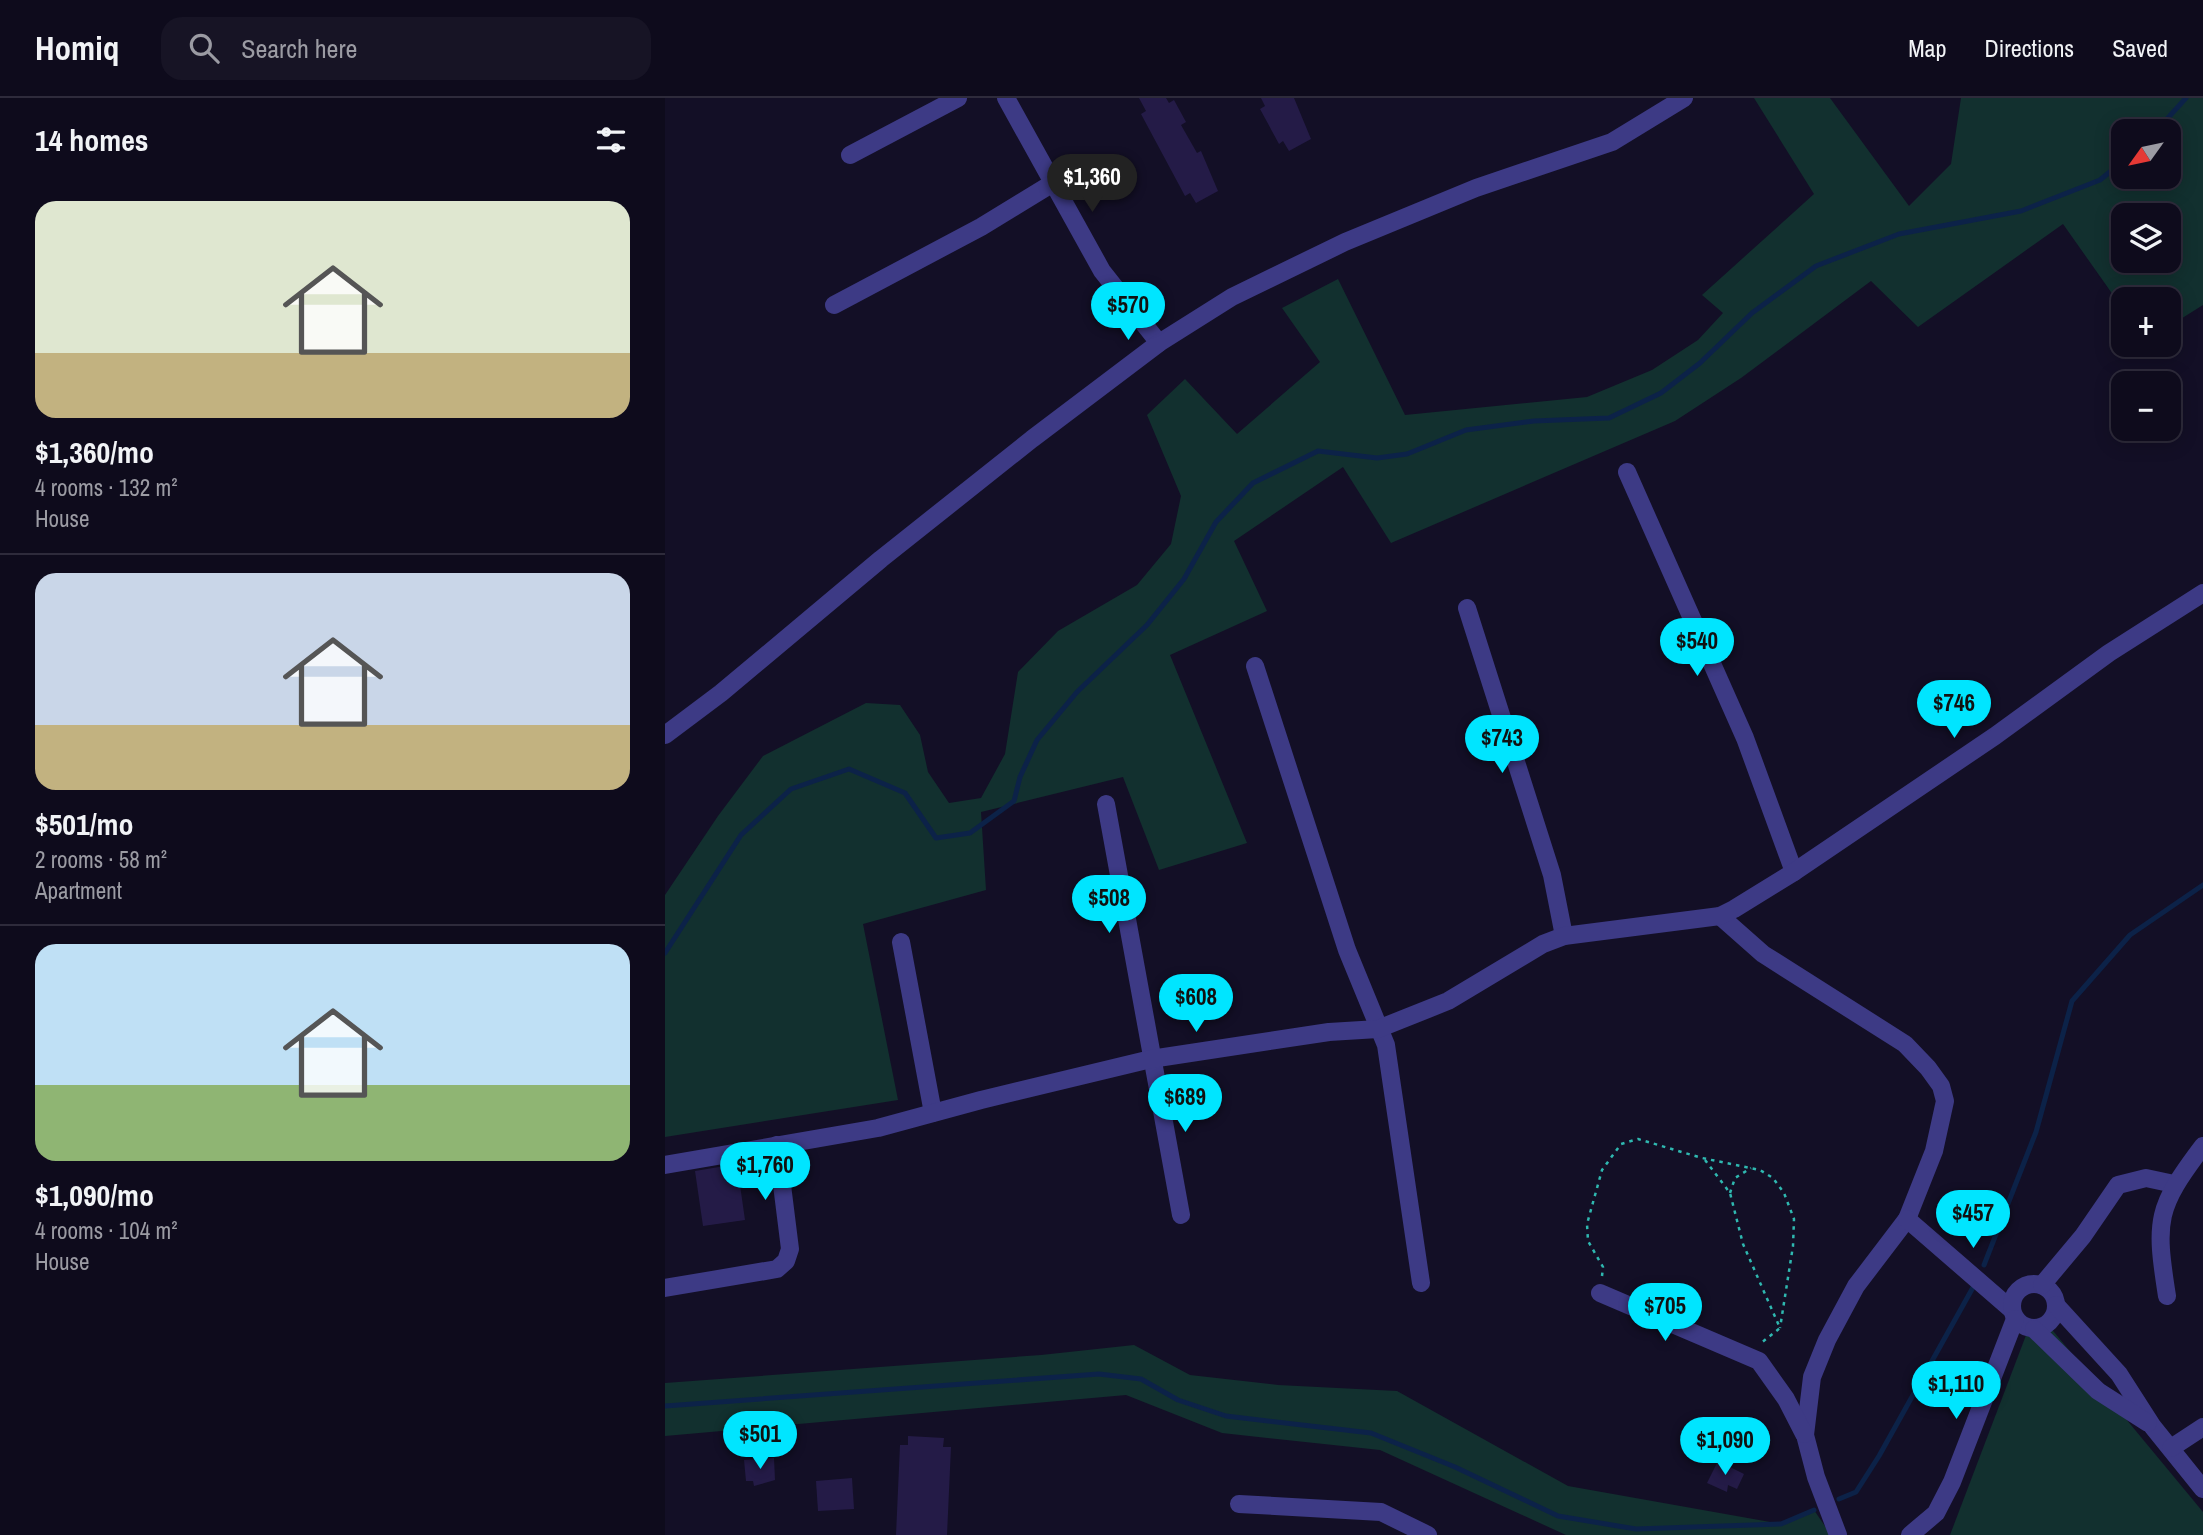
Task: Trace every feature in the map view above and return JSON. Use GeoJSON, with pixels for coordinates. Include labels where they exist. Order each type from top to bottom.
{"type":"FeatureCollection","features":[{"type":"Feature","properties":{"kind":"street"},"geometry":{"type":"LineString","coordinates":[[850,155],[958,98]]}},
{"type":"Feature","properties":{"kind":"street"},"geometry":{"type":"LineString","coordinates":[[1006,98],[1102,271],[1159,343]]}},
{"type":"Feature","properties":{"kind":"street"},"geometry":{"type":"LineString","coordinates":[[665,735],[721,693],[1032,439],[1159,343],[1232,297],[1345,242],[1476,188],[1612,142],[1684,98]]}},
{"type":"Feature","properties":{"kind":"street"},"geometry":{"type":"LineString","coordinates":[[834,304],[981,227],[1053,183]]}},
{"type":"Feature","properties":{"kind":"street"},"geometry":{"type":"LineString","coordinates":[[1627,472],[1745,738],[1794,872]]}},
{"type":"Feature","properties":{"kind":"street"},"geometry":{"type":"LineString","coordinates":[[665,1164],[878,1128],[1151,1059],[1319,1034],[1378,1029],[1448,1001],[1543,944],[1564,936],[1720,916],[1794,872],[1994,736],[2109,653],[2203,593]]}},
{"type":"Feature","properties":{"kind":"street"},"geometry":{"type":"LineString","coordinates":[[1467,608],[1548,862],[1564,936]]}},
{"type":"Feature","properties":{"kind":"street"},"geometry":{"type":"LineString","coordinates":[[1255,666],[1347,950],[1386,1045],[1394,1083],[1421,1283]]}},
{"type":"Feature","properties":{"kind":"street"},"geometry":{"type":"LineString","coordinates":[[1105,804],[1181,1215]]}},
{"type":"Feature","properties":{"kind":"street"},"geometry":{"type":"LineString","coordinates":[[1720,916],[1763,954],[1905,1044],[1941,1086],[1945,1101],[1943,1121],[1926,1176],[1907,1219],[1856,1286],[1826,1340],[1812,1377],[1805,1436]]}},
{"type":"Feature","properties":{"kind":"street"},"geometry":{"type":"LineString","coordinates":[[901,943],[933,1113]]}},
{"type":"Feature","properties":{"kind":"street"},"geometry":{"type":"LineString","coordinates":[[665,1288],[777,1269],[786,1261],[790,1249],[777,1145]]}},
{"type":"Feature","properties":{"kind":"street"},"geometry":{"type":"LineString","coordinates":[[2167,1296],[2159,1242],[2161,1219],[2174,1184],[2203,1146]]}},
{"type":"Feature","properties":{"kind":"street"},"geometry":{"type":"LineString","coordinates":[[2042,1285],[2083,1236],[2118,1185],[2146,1178],[2174,1184]]}},
{"type":"Feature","properties":{"kind":"street"},"geometry":{"type":"LineString","coordinates":[[1907,1219],[2014,1315],[2034,1329],[2098,1391],[2154,1427]]}},
{"type":"Feature","properties":{"kind":"street"},"geometry":{"type":"LineString","coordinates":[[1910,1535],[1936,1513],[1952,1482],[2014,1315],[2016,1292],[2023,1286],[2042,1285],[2050,1290],[2056,1305],[2119,1374],[2154,1427],[2203,1489]]}},
{"type":"Feature","properties":{"kind":"street"},"geometry":{"type":"LineString","coordinates":[[1600,1293],[1655,1319],[1759,1361],[1775,1382],[1805,1436],[1838,1535]]}},
{"type":"Feature","properties":{"kind":"street"},"geometry":{"type":"LineString","coordinates":[[2034,1329],[2052,1319],[2056,1305]]}},
{"type":"Feature","properties":{"kind":"street"},"geometry":{"type":"LineString","coordinates":[[2171,1448],[2203,1427]]}},
{"type":"Feature","properties":{"kind":"street"},"geometry":{"type":"LineString","coordinates":[[1239,1504],[1381,1512],[1428,1535]]}},
{"type":"Feature","properties":{"kind":"path"},"geometry":{"type":"LineString","coordinates":[[1600,1293],[1603,1267],[1588,1241],[1587,1224],[1602,1170],[1614,1150],[1630,1139],[1638,1139],[1702,1158],[1751,1168],[1773,1178],[1784,1193],[1794,1219],[1793,1246],[1780,1328],[1747,1354]]}},
{"type":"Feature","properties":{"kind":"path"},"geometry":{"type":"LineString","coordinates":[[1702,1158],[1730,1193],[1744,1244],[1780,1328]]}},
{"type":"Feature","properties":{"kind":"path"},"geometry":{"type":"LineString","coordinates":[[1730,1193],[1735,1178],[1751,1168]]}},
{"type":"Feature","properties":{"kind":"green space"},"geometry":{"type":"Polygon","coordinates":[[[1754,98],[1830,98],[1909,206],[1951,164],[1961,98],[2203,98],[2203,305],[2181,319],[2181,287],[2111,287],[2111,292],[2063,224],[1918,327],[1871,281],[1741,378],[1675,421],[1391,543],[1343,467],[1234,541],[1267,611],[1170,655],[1247,843],[1159,870],[1123,777],[981,812],[986,890],[863,924],[898,1100],[665,1137],[665,895],[718,816],[763,756],[866,703],[900,705],[920,735],[928,772],[949,803],[981,798],[1005,754],[1018,672],[1058,631],[1137,585],[1171,544],[1181,496],[1147,415],[1185,379],[1237,434],[1320,362],[1282,308],[1338,279],[1405,415],[1587,397],[1652,370],[1698,340],[1723,313],[1702,295],[1814,194],[1754,98]]]}},
{"type":"Feature","properties":{"kind":"green space"},"geometry":{"type":"Polygon","coordinates":[[[2044,1320],[2203,1512],[2203,1535],[1950,1535],[2028,1330],[2044,1320]]]}},
{"type":"Feature","properties":{"kind":"green space"},"geometry":{"type":"Polygon","coordinates":[[[1134,1345],[1190,1375],[1278,1385],[1397,1391],[1568,1486],[1781,1524],[1814,1510],[1831,1535],[1566,1535],[1380,1450],[1222,1433],[1126,1395],[665,1436],[665,1383],[1041,1355],[1134,1345]]]}},
{"type":"Feature","properties":{"kind":"building"},"geometry":{"type":"Polygon","coordinates":[[[1139,98],[1166,98],[1169,103],[1174,100],[1186,122],[1181,125],[1197,153],[1201,151],[1218,191],[1196,203],[1190,193],[1185,196],[1141,114],[1146,111],[1139,98]]]}},
{"type":"Feature","properties":{"kind":"building"},"geometry":{"type":"Polygon","coordinates":[[[1261,98],[1294,98],[1311,139],[1289,151],[1283,141],[1279,144],[1260,109],[1265,106],[1261,98]]]}},
{"type":"Feature","properties":{"kind":"building"},"geometry":{"type":"Polygon","coordinates":[[[737,1164],[745,1220],[703,1226],[695,1171],[737,1164]]]}},
{"type":"Feature","properties":{"kind":"building"},"geometry":{"type":"Polygon","coordinates":[[[908,1436],[944,1438],[943,1447],[951,1447],[947,1535],[896,1535],[900,1445],[908,1445],[908,1436]]]}},
{"type":"Feature","properties":{"kind":"building"},"geometry":{"type":"Polygon","coordinates":[[[774,1458],[775,1480],[754,1486],[753,1481],[746,1481],[744,1460],[774,1458]]]}},
{"type":"Feature","properties":{"kind":"building"},"geometry":{"type":"Polygon","coordinates":[[[1718,1461],[1744,1474],[1737,1489],[1728,1485],[1727,1492],[1707,1483],[1718,1461]]]}},
{"type":"Feature","properties":{"kind":"building"},"geometry":{"type":"Polygon","coordinates":[[[852,1478],[854,1509],[818,1511],[816,1481],[852,1478]]]}},
{"type":"Feature","properties":{"kind":"waterway"},"geometry":{"type":"LineString","coordinates":[[2167,119],[2186,98]]}},
{"type":"Feature","properties":{"kind":"waterway"},"geometry":{"type":"LineString","coordinates":[[665,953],[741,835],[791,789],[849,769],[905,793],[936,838],[970,833],[1014,801],[1020,777],[1037,740],[1077,692],[1147,625],[1184,579],[1216,522],[1253,483],[1318,451],[1377,458],[1407,454],[1466,430],[1534,421],[1609,418],[1661,393],[1700,363],[1752,313],[1816,266],[1899,234],[2021,211],[2100,180],[2111,171]]}},
{"type":"Feature","properties":{"kind":"waterway"},"geometry":{"type":"LineString","coordinates":[[1984,1265],[2036,1132],[2072,1001],[2130,935],[2203,885]]}},
{"type":"Feature","properties":{"kind":"waterway"},"geometry":{"type":"LineString","coordinates":[[1839,1499],[1856,1492],[1879,1456],[1976,1282]]}},
{"type":"Feature","properties":{"kind":"waterway"},"geometry":{"type":"LineString","coordinates":[[665,1406],[1099,1374],[1141,1379],[1178,1400],[1226,1416],[1371,1433],[1455,1467],[1558,1516],[1636,1529],[1781,1524],[1814,1510]]}}]}
